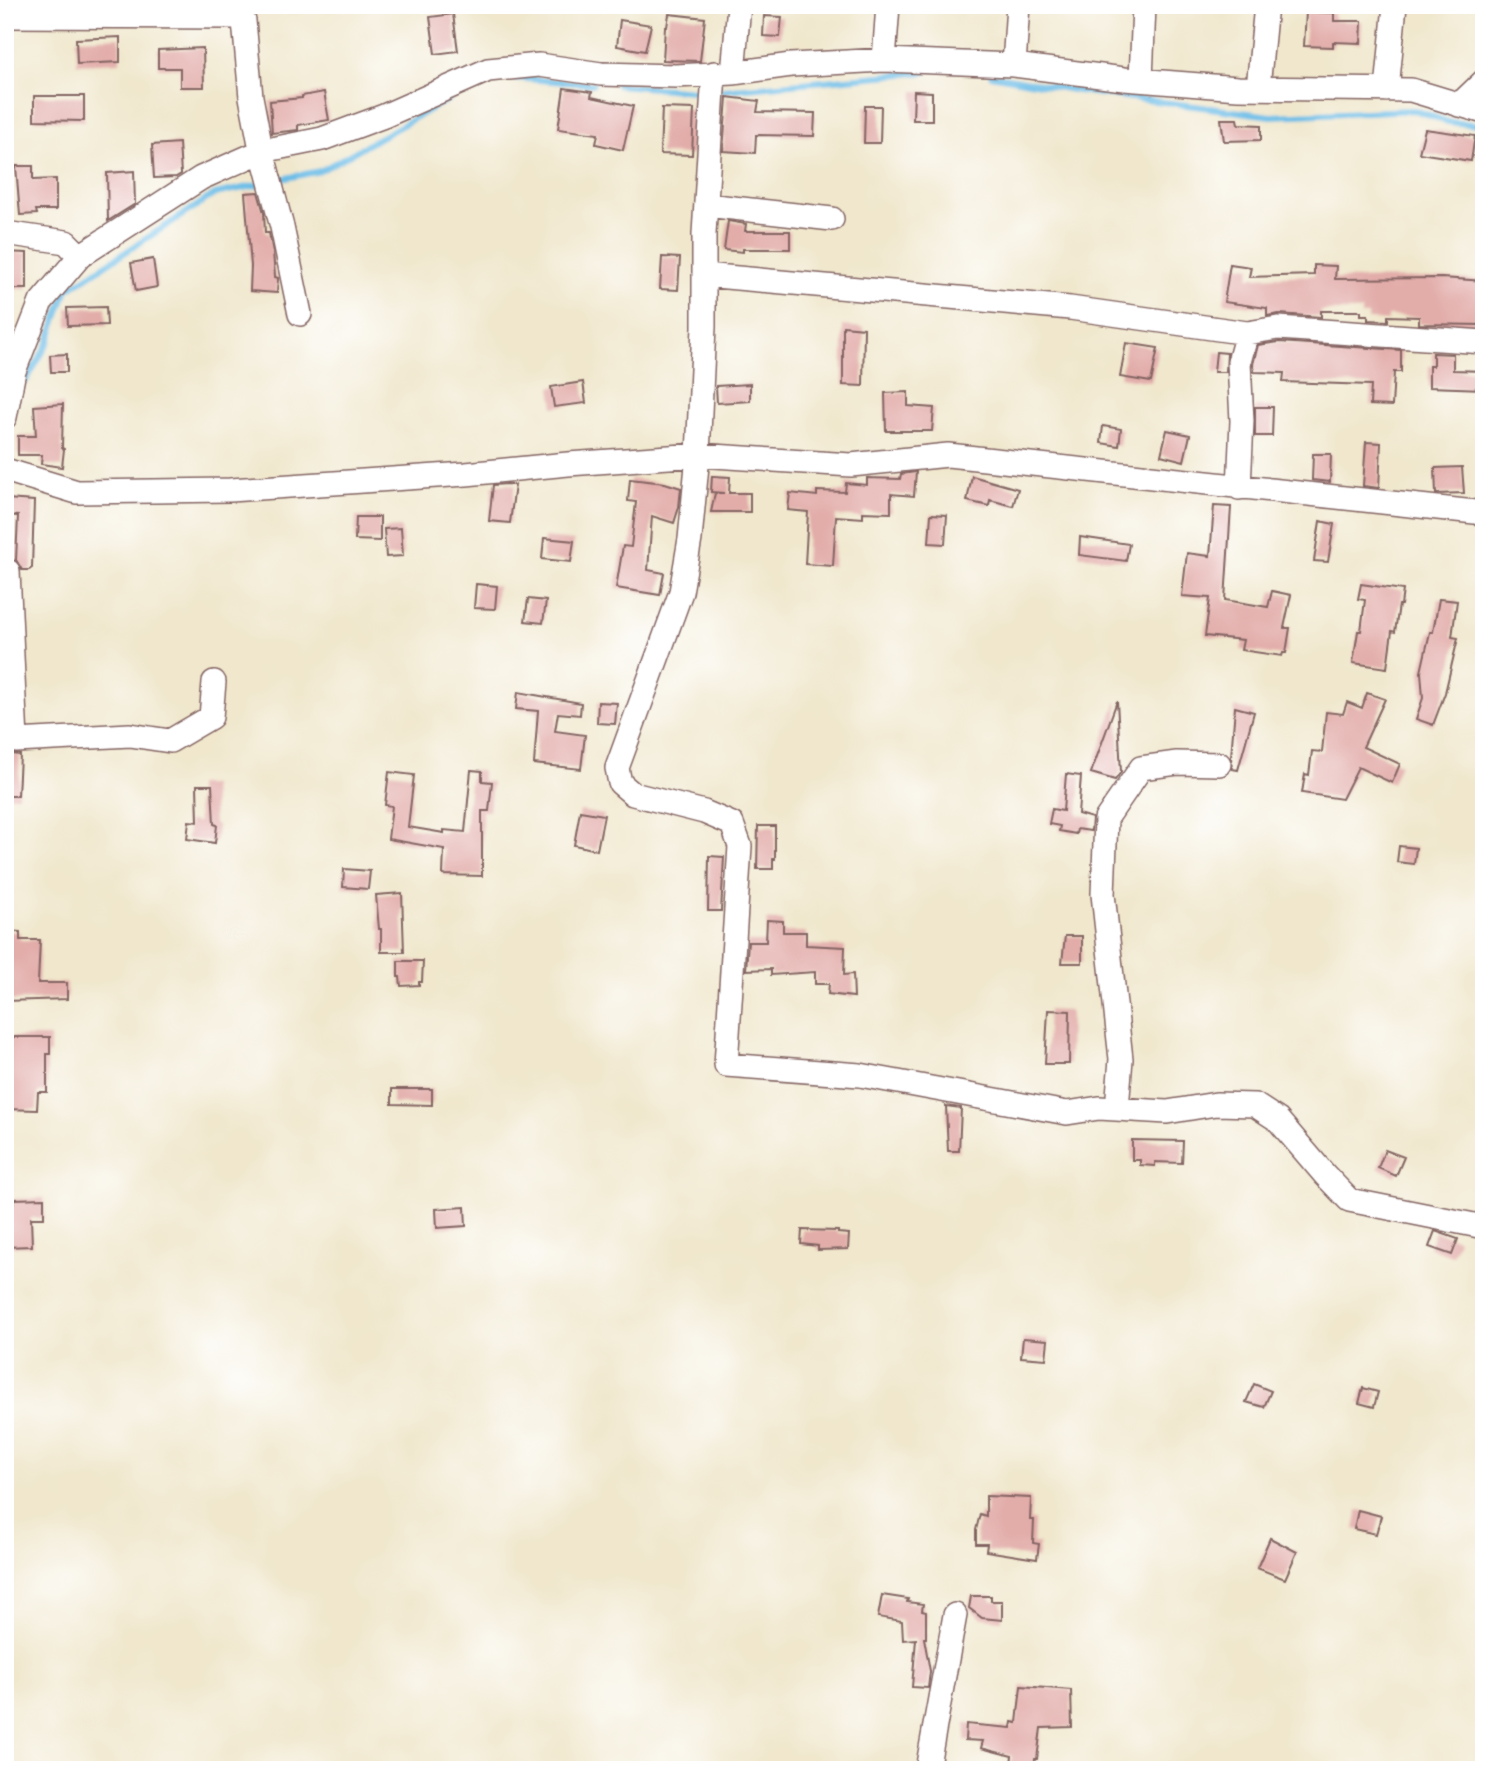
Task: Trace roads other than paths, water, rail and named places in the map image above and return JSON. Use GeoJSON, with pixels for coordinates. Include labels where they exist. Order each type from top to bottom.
{"type":"FeatureCollection","features":[{"type":"Feature","properties":{"kind":"street"},"geometry":{"type":"LineString","coordinates":[[739,5],[723,73],[706,205],[698,456],[690,539],[681,592],[617,768],[620,783],[633,794],[704,812],[732,824],[740,846],[726,1065],[860,1075],[1067,1113],[1117,1108],[1167,1112],[1216,1104],[1255,1105],[1278,1120],[1349,1200],[1484,1227]]}},
{"type":"Feature","properties":{"kind":"street"},"geometry":{"type":"LineString","coordinates":[[884,60],[888,5]]}},
{"type":"Feature","properties":{"kind":"street"},"geometry":{"type":"LineString","coordinates":[[1014,65],[1018,5]]}},
{"type":"Feature","properties":{"kind":"street"},"geometry":{"type":"LineString","coordinates":[[1141,80],[1144,5]]}},
{"type":"Feature","properties":{"kind":"street"},"geometry":{"type":"LineString","coordinates":[[1258,88],[1266,5]]}},
{"type":"Feature","properties":{"kind":"street"},"geometry":{"type":"LineString","coordinates":[[1387,90],[1395,5]]}},
{"type":"Feature","properties":{"kind":"street"},"geometry":{"type":"LineString","coordinates":[[5,16],[236,18],[244,21],[251,97],[300,314]]}},
{"type":"Feature","properties":{"kind":"street"},"geometry":{"type":"LineString","coordinates":[[5,417],[14,371],[41,302],[80,256],[201,178],[262,151],[322,139],[384,116],[488,70],[539,65],[601,74],[676,76],[791,65],[884,60],[1014,65],[1141,80],[1258,88],[1411,90],[1484,112]]}},
{"type":"Feature","properties":{"kind":"street"},"geometry":{"type":"LineString","coordinates":[[1459,104],[1484,81]]}},
{"type":"Feature","properties":{"kind":"street"},"geometry":{"type":"LineString","coordinates":[[706,205],[832,219]]}},
{"type":"Feature","properties":{"kind":"street"},"geometry":{"type":"LineString","coordinates":[[5,233],[66,242],[80,256]]}},
{"type":"Feature","properties":{"kind":"street"},"geometry":{"type":"LineString","coordinates":[[704,275],[1070,308],[1247,333],[1278,328],[1484,342]]}},
{"type":"Feature","properties":{"kind":"street"},"geometry":{"type":"LineString","coordinates":[[1239,488],[1242,421],[1239,362],[1247,333]]}},
{"type":"Feature","properties":{"kind":"street"},"geometry":{"type":"LineString","coordinates":[[5,470],[77,492],[230,490],[698,456],[851,465],[948,456],[1484,513]]}},
{"type":"Feature","properties":{"kind":"street"},"geometry":{"type":"LineString","coordinates":[[8,571],[16,741],[130,735],[170,741],[211,717],[214,682]]}},
{"type":"Feature","properties":{"kind":"street"},"geometry":{"type":"LineString","coordinates":[[1117,1108],[1121,1059],[1103,894],[1106,819],[1141,768],[1177,762],[1219,764]]}},
{"type":"Feature","properties":{"kind":"street"},"geometry":{"type":"LineString","coordinates":[[927,1770],[956,1615]]}},
{"type":"Feature","properties":{"kind":"waterway"},"geometry":{"type":"LineString","coordinates":[[723,90],[925,72]]}},
{"type":"Feature","properties":{"kind":"waterway"},"geometry":{"type":"LineString","coordinates":[[991,75],[1078,91],[1271,116],[1415,110],[1448,122],[1484,125]]}},
{"type":"Feature","properties":{"kind":"waterway"},"geometry":{"type":"LineString","coordinates":[[513,78],[593,84]]}},
{"type":"Feature","properties":{"kind":"waterway"},"geometry":{"type":"LineString","coordinates":[[618,85],[707,92]]}},
{"type":"Feature","properties":{"kind":"waterway"},"geometry":{"type":"LineString","coordinates":[[281,179],[320,171],[449,99]]}},
{"type":"Feature","properties":{"kind":"waterway"},"geometry":{"type":"LineString","coordinates":[[26,381],[48,343],[67,290],[215,194],[267,183]]}}]}
